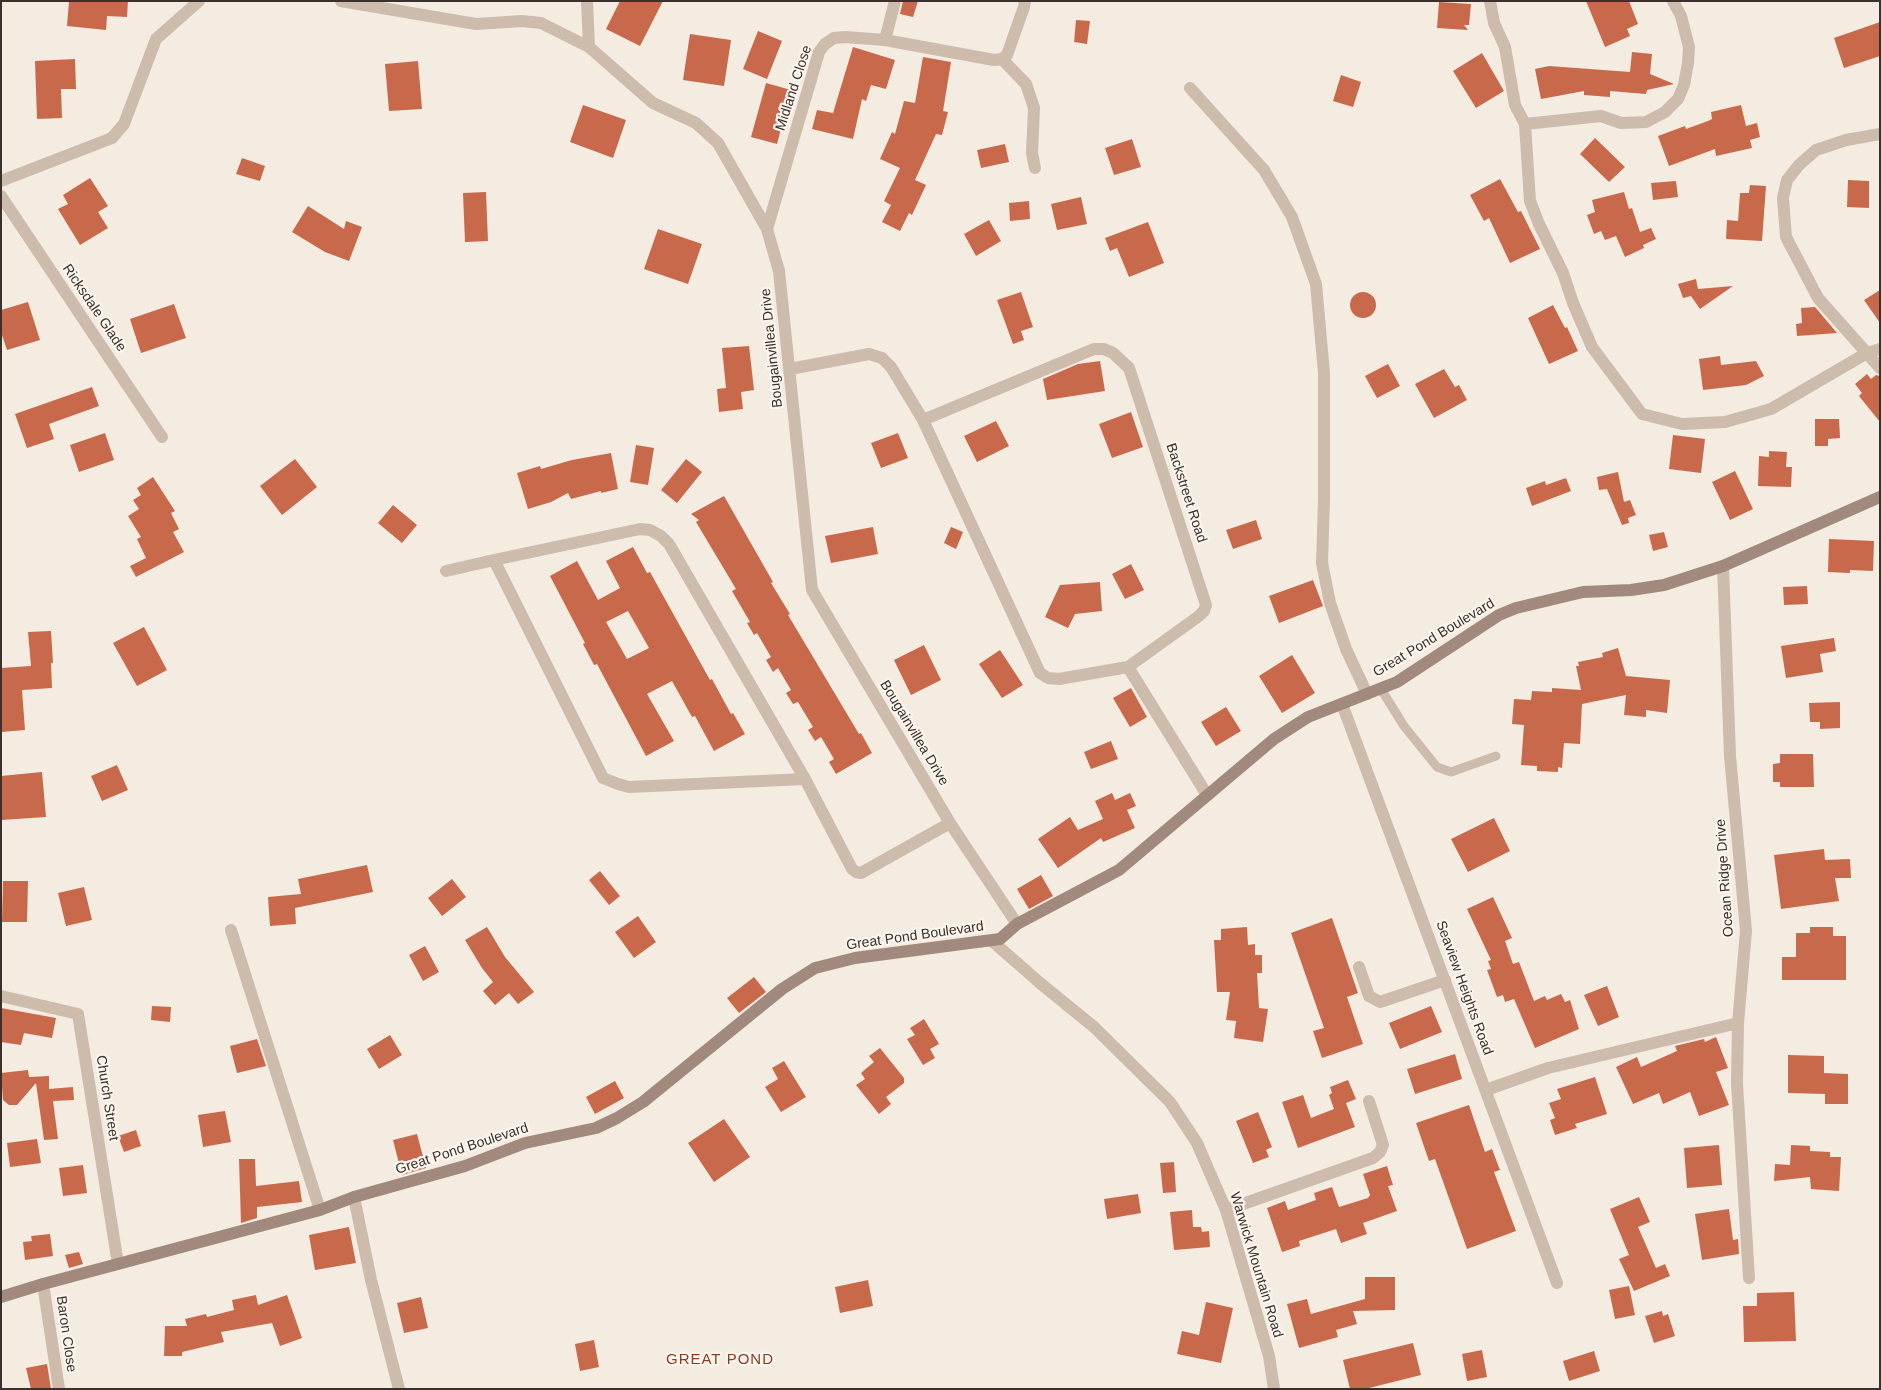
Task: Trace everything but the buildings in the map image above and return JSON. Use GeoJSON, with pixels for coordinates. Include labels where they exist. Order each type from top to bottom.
{"type":"FeatureCollection","features":[{"type":"Feature","properties":{"kind":"street"},"geometry":{"type":"LineString","coordinates":[[1,181],[112,138],[124,124],[156,40],[199,1]]}},
{"type":"Feature","properties":{"kind":"street","name":"Bougainvillea Drive"},"geometry":{"type":"LineString","coordinates":[[341,1],[394,5],[476,24],[522,21],[541,23],[589,47],[653,103],[696,123],[718,143],[767,229],[779,271],[812,590],[950,823],[1017,924]]}},
{"type":"Feature","properties":{"kind":"street"},"geometry":{"type":"LineString","coordinates":[[587,1],[589,47]]}},
{"type":"Feature","properties":{"kind":"street"},"geometry":{"type":"LineString","coordinates":[[885,40],[895,1]]}},
{"type":"Feature","properties":{"kind":"street"},"geometry":{"type":"LineString","coordinates":[[1025,1],[1007,56],[1002,59],[1026,84],[1034,108],[1032,153],[1035,168]]}},
{"type":"Feature","properties":{"kind":"street"},"geometry":{"type":"LineString","coordinates":[[1490,1],[1494,23],[1505,47],[1515,105],[1525,124],[1530,201],[1563,273],[1592,348],[1642,414],[1682,424],[1725,422],[1771,409],[1867,353],[1880,349]]}},
{"type":"Feature","properties":{"kind":"street"},"geometry":{"type":"LineString","coordinates":[[1525,124],[1600,116],[1621,123],[1646,122],[1665,112],[1678,99],[1684,85],[1688,63],[1689,46],[1682,16],[1672,1]]}},
{"type":"Feature","properties":{"kind":"street","name":"Midland Close"},"geometry":{"type":"LineString","coordinates":[[767,229],[819,52],[824,44],[834,38],[845,37],[885,40],[994,60],[1002,59]]}},
{"type":"Feature","properties":{"kind":"street"},"geometry":{"type":"LineString","coordinates":[[1190,88],[1264,170],[1292,217],[1316,284],[1324,373],[1322,563],[1333,612],[1346,649],[1367,694]]}},
{"type":"Feature","properties":{"kind":"street"},"geometry":{"type":"LineString","coordinates":[[1880,134],[1846,140],[1816,150],[1799,164],[1787,180],[1783,198],[1786,236],[1818,298],[1880,368]]}},
{"type":"Feature","properties":{"kind":"street","name":"Ricksdale Glade"},"geometry":{"type":"LineString","coordinates":[[1,196],[162,437]]}},
{"type":"Feature","properties":{"kind":"street","name":"Backstreet Road"},"geometry":{"type":"LineString","coordinates":[[923,420],[1094,349],[1104,349],[1129,368],[1206,605],[1204,611],[1199,616],[1128,667]]}},
{"type":"Feature","properties":{"kind":"street"},"geometry":{"type":"LineString","coordinates":[[790,369],[869,354],[882,358],[891,367],[923,420],[1040,673],[1048,678],[1059,679],[1128,667],[1207,795]]}},
{"type":"Feature","properties":{"kind":"street","name":"Great Pond Boulevard"},"geometry":{"type":"LineString","coordinates":[[1,1298],[43,1284],[320,1210],[354,1197],[465,1166],[525,1143],[589,1131],[617,1118],[663,1087],[732,1028],[787,985],[816,968],[855,958],[992,941],[1000,938],[1017,924],[1119,870],[1274,740],[1308,718],[1397,682],[1507,611],[1583,592],[1631,590],[1664,585],[1723,566],[1880,498]]}},
{"type":"Feature","properties":{"kind":"street"},"geometry":{"type":"LineString","coordinates":[[446,571],[640,529],[650,530],[661,536],[669,544],[856,872],[861,873],[950,823]]}},
{"type":"Feature","properties":{"kind":"street"},"geometry":{"type":"LineString","coordinates":[[494,560],[603,778],[629,786],[804,779]]}},
{"type":"Feature","properties":{"kind":"street","name":"Ocean Ridge Drive"},"geometry":{"type":"LineString","coordinates":[[1723,566],[1730,756],[1746,931],[1738,1023],[1737,1083],[1749,1278]]}},
{"type":"Feature","properties":{"kind":"street","name":"Seaview Heights Road"},"geometry":{"type":"LineString","coordinates":[[1342,704],[1557,1283]]}},
{"type":"Feature","properties":{"kind":"street"},"geometry":{"type":"LineString","coordinates":[[231,930],[320,1210]]}},
{"type":"Feature","properties":{"kind":"street","name":"Warwick Mountain Road"},"geometry":{"type":"LineString","coordinates":[[992,941],[1094,1027],[1170,1102],[1197,1143],[1226,1210],[1269,1356],[1274,1389]]}},
{"type":"Feature","properties":{"kind":"street"},"geometry":{"type":"LineString","coordinates":[[1359,966],[1369,996],[1380,1002],[1444,980]]}},
{"type":"Feature","properties":{"kind":"street","name":"Church Street"},"geometry":{"type":"LineString","coordinates":[[1,996],[78,1014],[118,1264]]}},
{"type":"Feature","properties":{"kind":"street"},"geometry":{"type":"LineString","coordinates":[[1486,1090],[1548,1068],[1738,1023]]}},
{"type":"Feature","properties":{"kind":"street"},"geometry":{"type":"LineString","coordinates":[[1226,1210],[1373,1158],[1380,1152],[1382,1145],[1369,1101]]}},
{"type":"Feature","properties":{"kind":"street"},"geometry":{"type":"LineString","coordinates":[[354,1197],[371,1280],[399,1389]]}},
{"type":"Feature","properties":{"kind":"street","name":"Baron Close"},"geometry":{"type":"LineString","coordinates":[[43,1284],[59,1389]]}},
{"type":"Feature","properties":{"kind":"lane"},"geometry":{"type":"LineString","coordinates":[[1382,689],[1404,726],[1436,767],[1451,772],[1496,756]]}},
{"type":"Feature","properties":{"kind":"district","name":"GREAT POND"},"geometry":{"type":"Point","coordinates":[720,1360]}}]}
